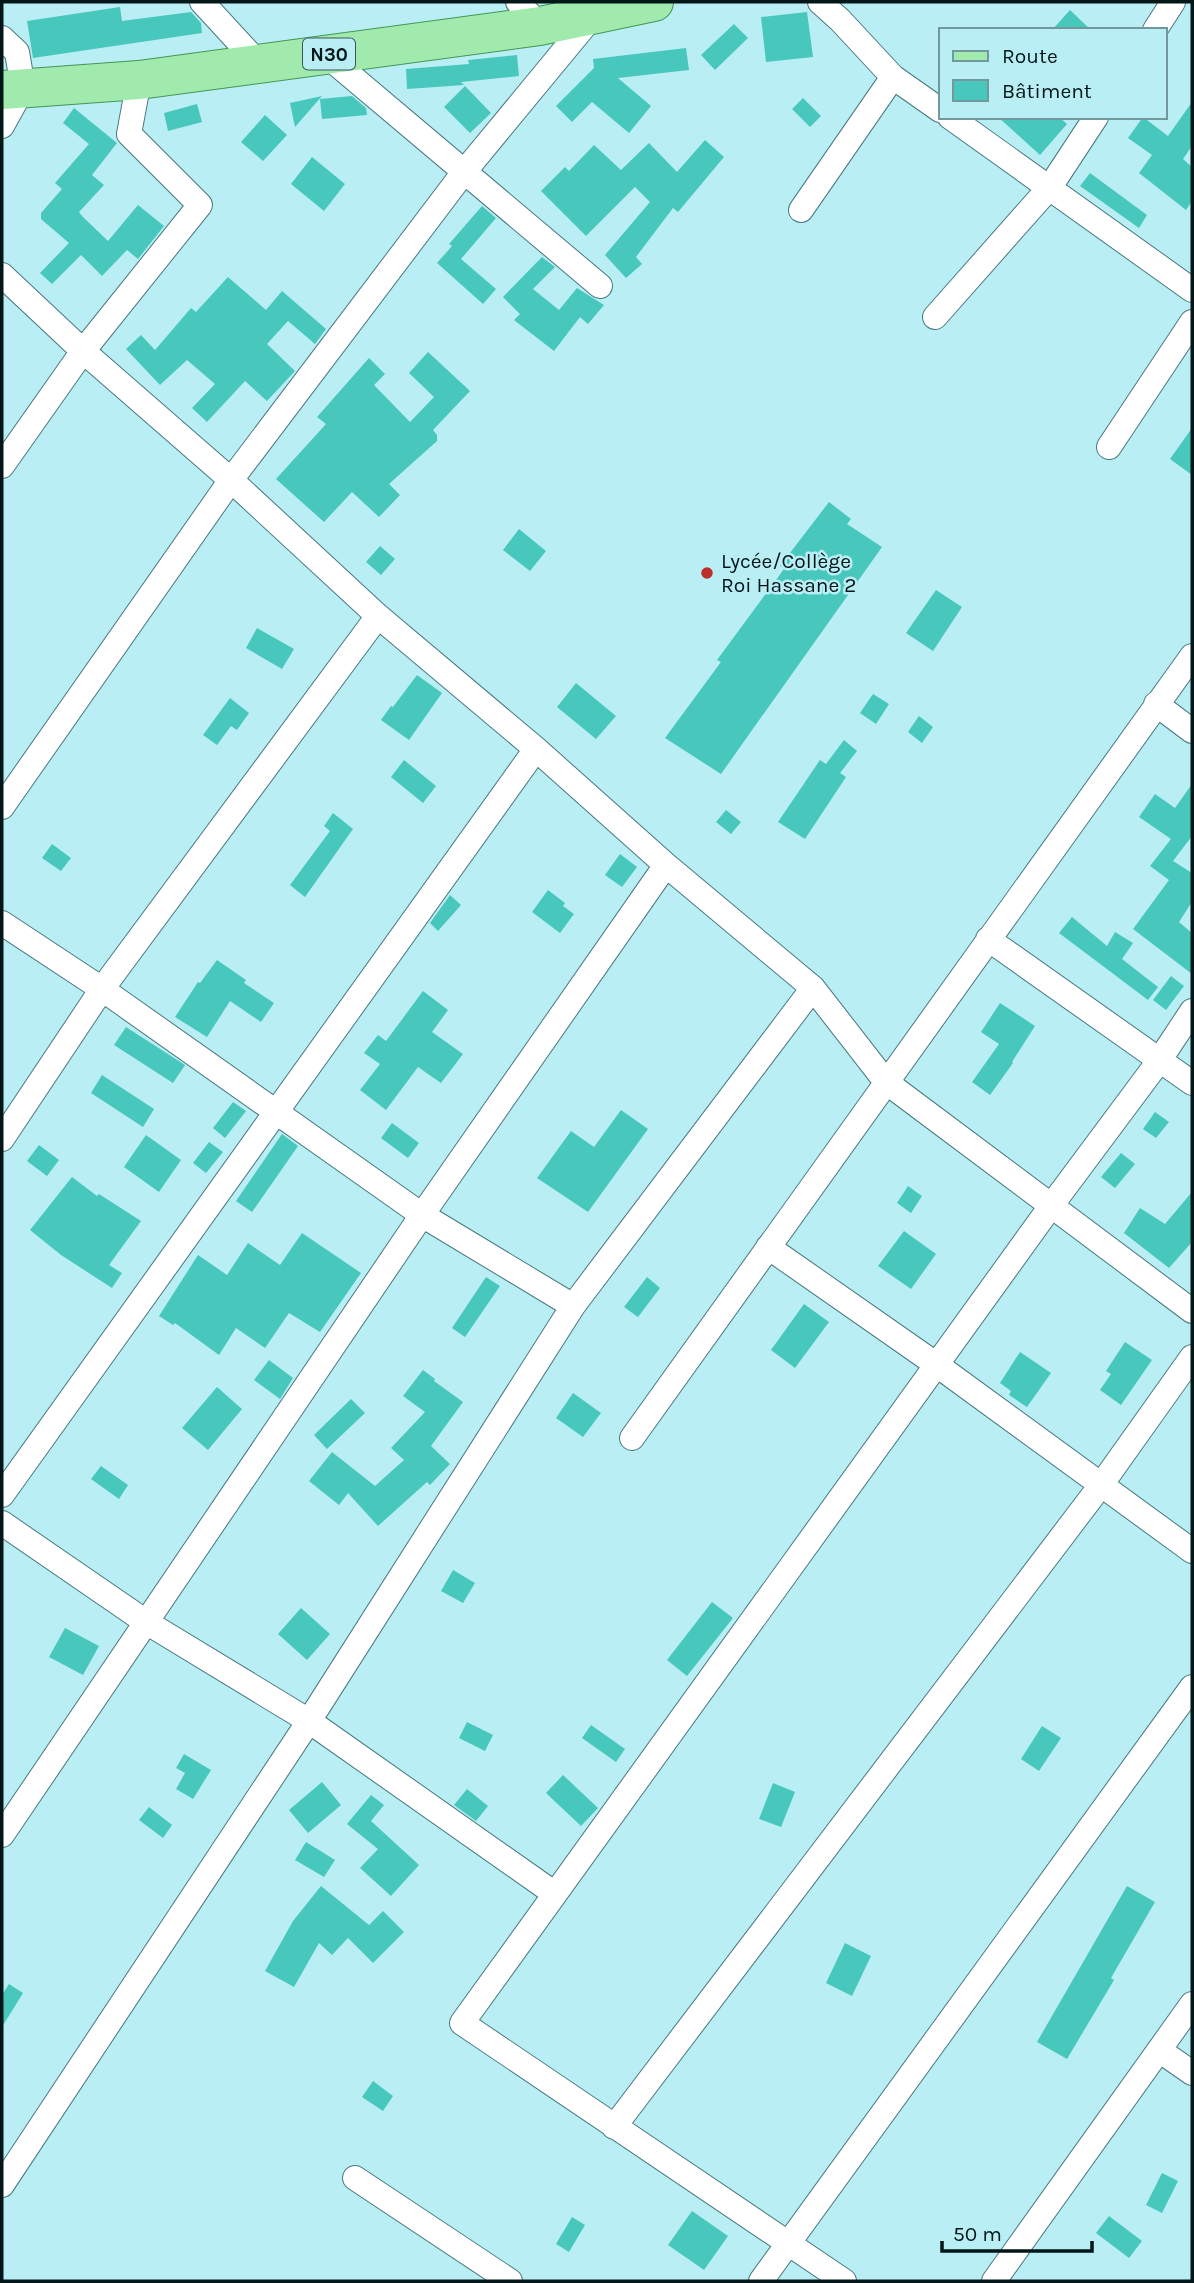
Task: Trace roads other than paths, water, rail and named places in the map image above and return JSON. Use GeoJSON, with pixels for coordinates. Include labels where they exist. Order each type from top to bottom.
{"type":"FeatureCollection","features":[{"type":"Feature","properties":{"kind":"main road","name":"N30"},"geometry":{"type":"LineString","coordinates":[[12,89],[139,80],[326,55],[529,14],[654,2]]}},
{"type":"Feature","properties":{"kind":"street"},"geometry":{"type":"LineString","coordinates":[[202,2],[259,64]]}},
{"type":"Feature","properties":{"kind":"street"},"geometry":{"type":"LineString","coordinates":[[820,2],[893,77],[939,109]]}},
{"type":"Feature","properties":{"kind":"street"},"geometry":{"type":"LineString","coordinates":[[1156,28],[1173,2]]}},
{"type":"Feature","properties":{"kind":"street"},"geometry":{"type":"LineString","coordinates":[[2,807],[231,480],[464,172],[599,9]]}},
{"type":"Feature","properties":{"kind":"street"},"geometry":{"type":"LineString","coordinates":[[2,37],[17,51],[12,89],[2,126]]}},
{"type":"Feature","properties":{"kind":"street"},"geometry":{"type":"LineString","coordinates":[[326,55],[600,286]]}},
{"type":"Feature","properties":{"kind":"street"},"geometry":{"type":"LineString","coordinates":[[801,209],[893,77]]}},
{"type":"Feature","properties":{"kind":"street"},"geometry":{"type":"LineString","coordinates":[[2,466],[83,351],[200,205],[129,134],[139,80]]}},
{"type":"Feature","properties":{"kind":"street"},"geometry":{"type":"LineString","coordinates":[[953,119],[1192,290]]}},
{"type":"Feature","properties":{"kind":"street"},"geometry":{"type":"LineString","coordinates":[[934,317],[1050,187],[1095,119]]}},
{"type":"Feature","properties":{"kind":"street"},"geometry":{"type":"LineString","coordinates":[[2,275],[378,616],[813,988],[886,1082],[1192,1311]]}},
{"type":"Feature","properties":{"kind":"street"},"geometry":{"type":"LineString","coordinates":[[1109,447],[1192,322]]}},
{"type":"Feature","properties":{"kind":"street"},"geometry":{"type":"LineString","coordinates":[[2,1139],[102,989],[378,616]]}},
{"type":"Feature","properties":{"kind":"street"},"geometry":{"type":"LineString","coordinates":[[632,1438],[1192,656]]}},
{"type":"Feature","properties":{"kind":"street"},"geometry":{"type":"LineString","coordinates":[[1156,704],[1192,731]]}},
{"type":"Feature","properties":{"kind":"street"},"geometry":{"type":"LineString","coordinates":[[2,1495],[536,749]]}},
{"type":"Feature","properties":{"kind":"street"},"geometry":{"type":"LineString","coordinates":[[2,1835],[422,1215],[666,865]]}},
{"type":"Feature","properties":{"kind":"street"},"geometry":{"type":"LineString","coordinates":[[2,923],[102,989],[422,1215],[573,1306]]}},
{"type":"Feature","properties":{"kind":"street"},"geometry":{"type":"LineString","coordinates":[[988,939],[1192,1083]]}},
{"type":"Feature","properties":{"kind":"street"},"geometry":{"type":"LineString","coordinates":[[2,2185],[309,1721],[573,1306],[813,988]]}},
{"type":"Feature","properties":{"kind":"street"},"geometry":{"type":"LineString","coordinates":[[844,2281],[462,2022],[1051,1206],[1159,1061],[1192,1011]]}},
{"type":"Feature","properties":{"kind":"street"},"geometry":{"type":"LineString","coordinates":[[768,1247],[937,1364],[1192,1551]]}},
{"type":"Feature","properties":{"kind":"street"},"geometry":{"type":"LineString","coordinates":[[614,2127],[1101,1485],[1192,1357]]}},
{"type":"Feature","properties":{"kind":"street"},"geometry":{"type":"LineString","coordinates":[[2,1523],[146,1622],[309,1721],[555,1894]]}},
{"type":"Feature","properties":{"kind":"street"},"geometry":{"type":"LineString","coordinates":[[761,2281],[1192,1687]]}},
{"type":"Feature","properties":{"kind":"street"},"geometry":{"type":"LineString","coordinates":[[995,2281],[1192,2004]]}},
{"type":"Feature","properties":{"kind":"street"},"geometry":{"type":"LineString","coordinates":[[1159,2050],[1192,2073]]}},
{"type":"Feature","properties":{"kind":"street"},"geometry":{"type":"LineString","coordinates":[[355,2178],[510,2281]]}},
{"type":"Feature","properties":{"kind":"place","name":"Lycée/Collège Roi Hassane 2"},"geometry":{"type":"Point","coordinates":[707,573]}}]}
